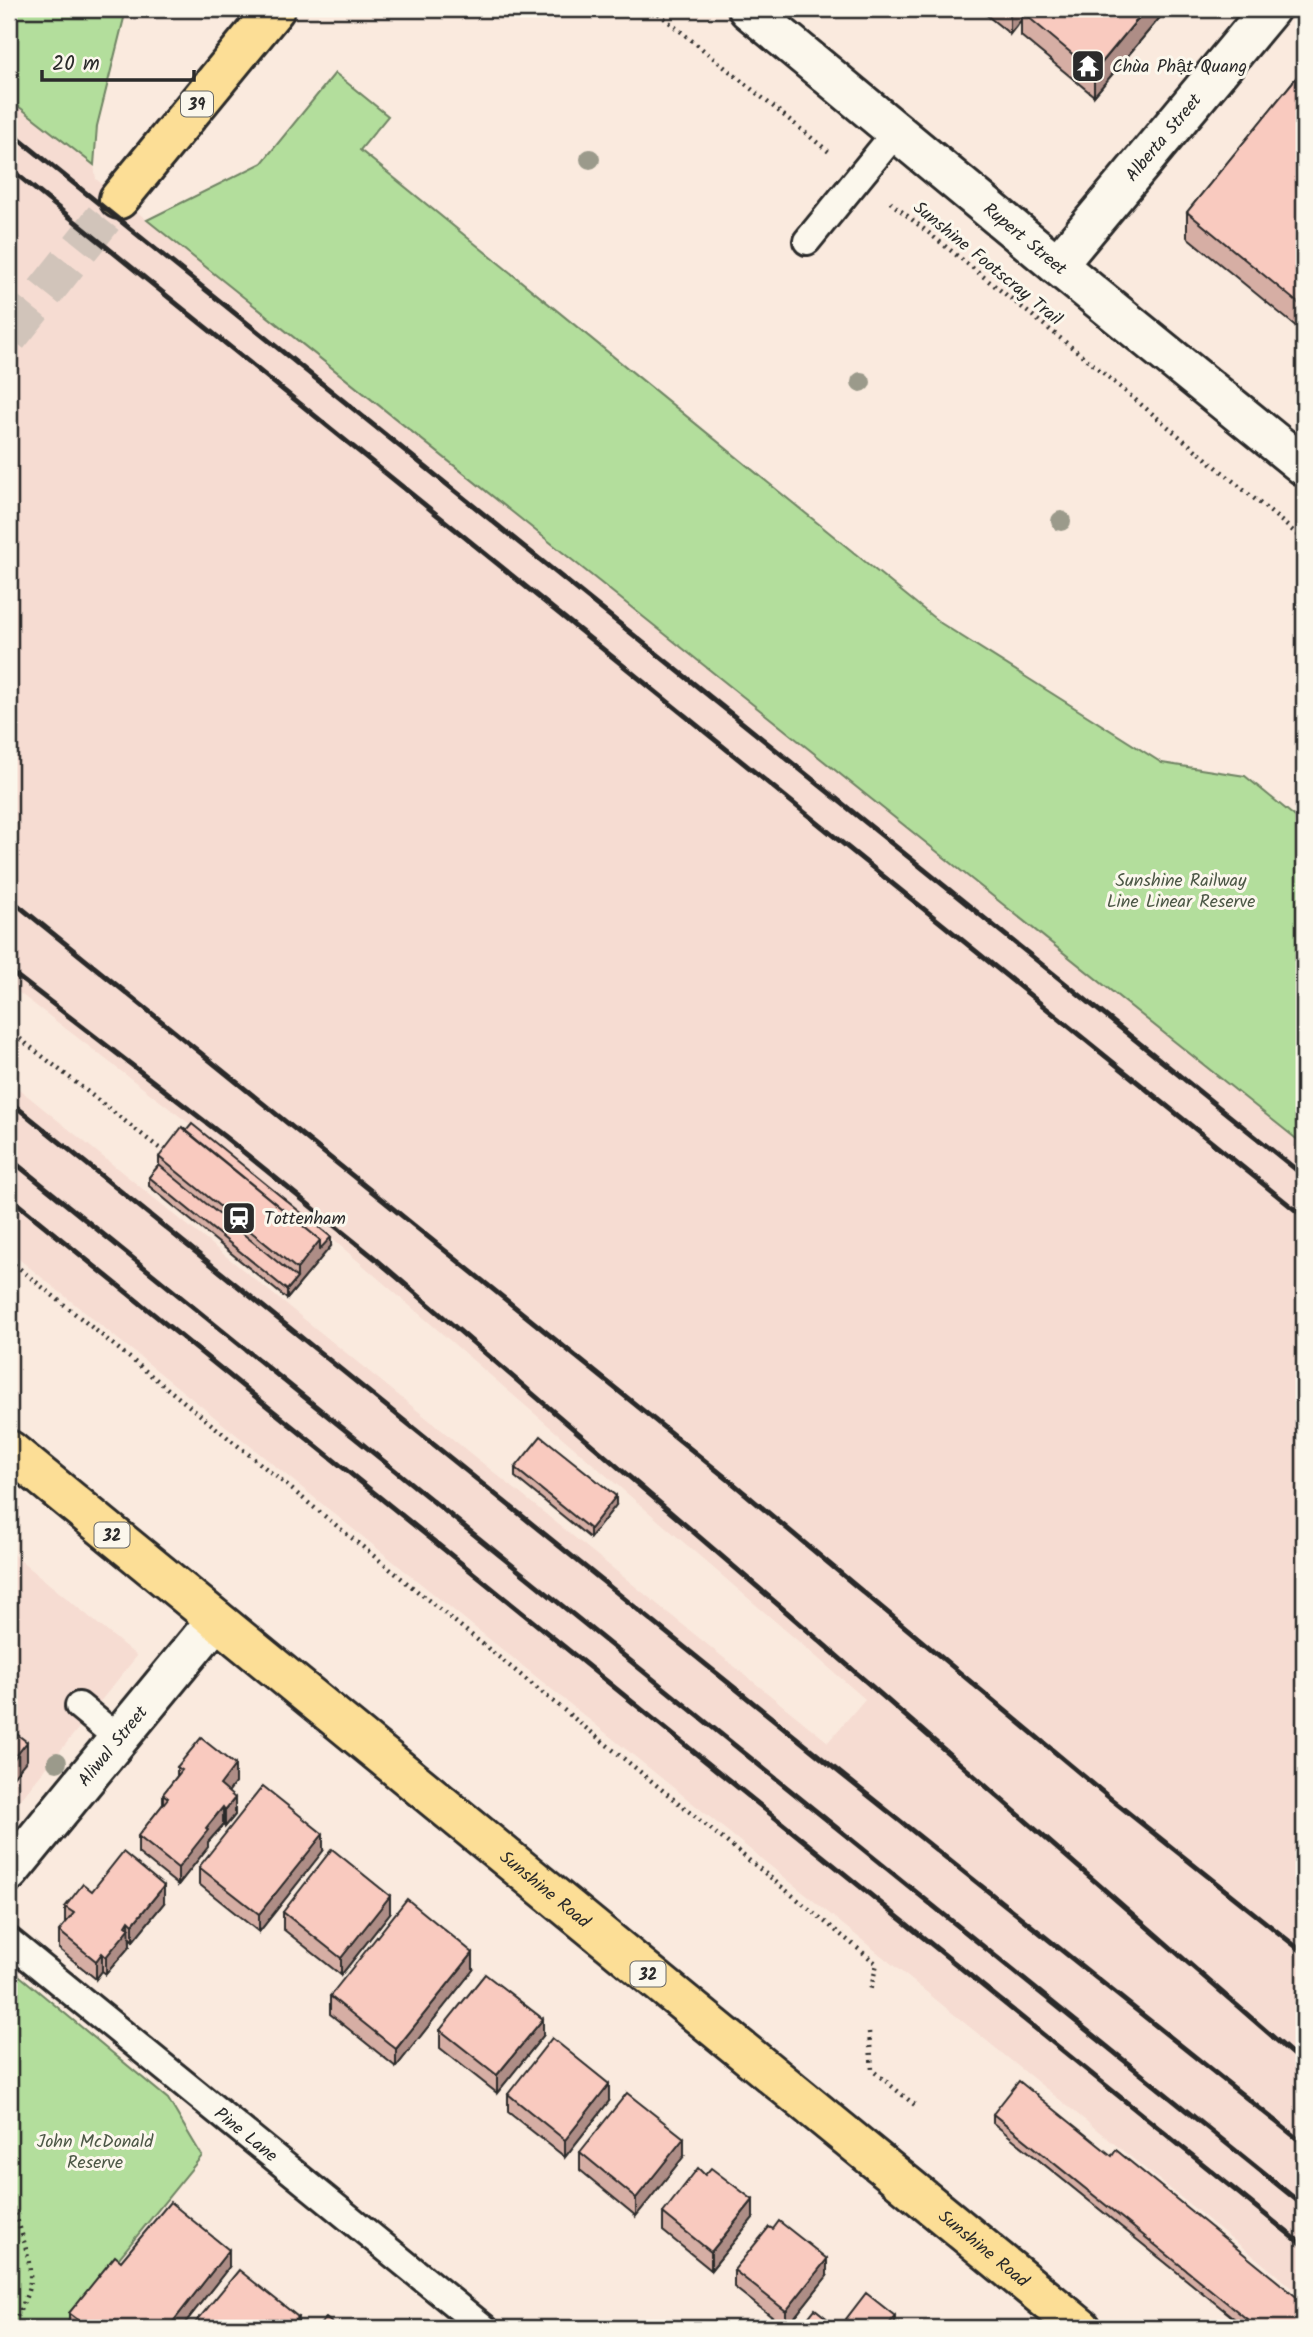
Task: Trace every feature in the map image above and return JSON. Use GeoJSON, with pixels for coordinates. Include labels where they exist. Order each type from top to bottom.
{"type":"FeatureCollection","features":[{"type":"Feature","properties":{"kind":"main road","name":"39"},"geometry":{"type":"LineString","coordinates":[[119,199],[275,9]]}},
{"type":"Feature","properties":{"kind":"main road","name":"Sunshine Road"},"geometry":{"type":"LineString","coordinates":[[9,1450],[1081,2328]]}},
{"type":"Feature","properties":{"kind":"street","name":"Rupert Street"},"geometry":{"type":"LineString","coordinates":[[748,9],[1304,466]]}},
{"type":"Feature","properties":{"kind":"street","name":"Alberta Street"},"geometry":{"type":"LineString","coordinates":[[1057,265],[1270,9]]}},
{"type":"Feature","properties":{"kind":"street","name":"Aliwal Street"},"geometry":{"type":"LineString","coordinates":[[9,1872],[216,1620]]}},
{"type":"Feature","properties":{"kind":"lane"},"geometry":{"type":"LineString","coordinates":[[807,241],[896,132]]}},
{"type":"Feature","properties":{"kind":"lane"},"geometry":{"type":"LineString","coordinates":[[79,1706],[119,1739]]}},
{"type":"Feature","properties":{"kind":"lane","name":"Pine Lane"},"geometry":{"type":"LineString","coordinates":[[9,1941],[484,2328]]}},
{"type":"Feature","properties":{"kind":"path","name":"Sunshine Footscray Trail"},"geometry":{"type":"LineString","coordinates":[[653,9],[1084,357],[1304,540]]}},
{"type":"Feature","properties":{"kind":"path"},"geometry":{"type":"LineString","coordinates":[[9,1030],[177,1161]]}},
{"type":"Feature","properties":{"kind":"path"},"geometry":{"type":"LineString","coordinates":[[9,1260],[877,1964],[870,1991]]}},
{"type":"Feature","properties":{"kind":"path"},"geometry":{"type":"LineString","coordinates":[[869,2032],[872,2070],[916,2106]]}},
{"type":"Feature","properties":{"kind":"path"},"geometry":{"type":"LineString","coordinates":[[9,2194],[25,2245],[30,2282],[19,2314],[10,2328]]}},
{"type":"Feature","properties":{"kind":"shaded area"},"geometry":{"type":"Polygon","coordinates":[[[9,99],[94,165],[96,179],[1304,1145],[1304,2297],[9,1251],[9,1081],[828,1742],[865,1699],[336,1242],[195,1128],[9,985],[9,99]]]}},
{"type":"Feature","properties":{"kind":"shaded area"},"geometry":{"type":"Polygon","coordinates":[[[9,1551],[137,1656],[9,1814],[9,1551]]]}},
{"type":"Feature","properties":{"kind":"green space"},"geometry":{"type":"Polygon","coordinates":[[[9,9],[113,9],[124,18],[97,126],[94,165],[9,99],[9,9]]]}},
{"type":"Feature","properties":{"kind":"green space","name":"Sunshine Railway Line Linear Reserve"},"geometry":{"type":"Polygon","coordinates":[[[335,73],[388,116],[360,150],[939,622],[1162,763],[1245,776],[1304,824],[1304,1145],[147,220],[262,163],[335,73]]]}},
{"type":"Feature","properties":{"kind":"green space","name":"John McDonald Reserve"},"geometry":{"type":"Polygon","coordinates":[[[9,1967],[168,2099],[202,2156],[62,2328],[9,2328],[9,1967]]]}},
{"type":"Feature","properties":{"kind":"building"},"geometry":{"type":"Polygon","coordinates":[[[1000,9],[1016,9],[1010,16],[1000,9]]]}},
{"type":"Feature","properties":{"kind":"building"},"geometry":{"type":"Polygon","coordinates":[[[1146,9],[1094,72],[1021,11],[1146,9]]]}},
{"type":"Feature","properties":{"kind":"building"},"geometry":{"type":"Polygon","coordinates":[[[1304,68],[1304,308],[1187,212],[1304,68]]]}},
{"type":"Feature","properties":{"kind":"building"},"geometry":{"type":"Polygon","coordinates":[[[192,1124],[331,1237],[320,1249],[320,1240],[186,1131],[192,1124]]]}},
{"type":"Feature","properties":{"kind":"building"},"geometry":{"type":"Polygon","coordinates":[[[182,1127],[320,1240],[297,1269],[159,1157],[182,1127]]]}},
{"type":"Feature","properties":{"kind":"building"},"geometry":{"type":"Polygon","coordinates":[[[159,1165],[297,1278],[287,1290],[149,1177],[159,1165]]]}},
{"type":"Feature","properties":{"kind":"building"},"geometry":{"type":"Polygon","coordinates":[[[541,1436],[616,1496],[590,1529],[515,1468],[541,1436]]]}},
{"type":"Feature","properties":{"kind":"building"},"geometry":{"type":"Polygon","coordinates":[[[9,1728],[27,1742],[9,1765],[9,1728]]]}},
{"type":"Feature","properties":{"kind":"building"},"geometry":{"type":"Polygon","coordinates":[[[201,1738],[235,1765],[220,1785],[235,1798],[225,1810],[223,1807],[178,1868],[138,1836],[168,1798],[163,1794],[182,1770],[177,1767],[201,1738]]]}},
{"type":"Feature","properties":{"kind":"building"},"geometry":{"type":"Polygon","coordinates":[[[263,1786],[323,1834],[259,1914],[199,1867],[263,1786]]]}},
{"type":"Feature","properties":{"kind":"building"},"geometry":{"type":"Polygon","coordinates":[[[332,1849],[390,1896],[341,1958],[283,1912],[332,1849]]]}},
{"type":"Feature","properties":{"kind":"building"},"geometry":{"type":"Polygon","coordinates":[[[123,1852],[164,1886],[133,1924],[129,1920],[126,1925],[130,1928],[106,1957],[102,1953],[96,1961],[59,1931],[74,1913],[65,1907],[83,1884],[92,1891],[123,1852]]]}},
{"type":"Feature","properties":{"kind":"building"},"geometry":{"type":"Polygon","coordinates":[[[407,1899],[473,1953],[396,2049],[330,1996],[407,1899]]]}},
{"type":"Feature","properties":{"kind":"building"},"geometry":{"type":"Polygon","coordinates":[[[485,1974],[543,2019],[497,2075],[440,2030],[485,1974]]]}},
{"type":"Feature","properties":{"kind":"building"},"geometry":{"type":"Polygon","coordinates":[[[552,2038],[609,2084],[565,2140],[508,2094],[552,2038]]]}},
{"type":"Feature","properties":{"kind":"building"},"geometry":{"type":"Polygon","coordinates":[[[1019,2081],[1112,2156],[1116,2150],[1304,2303],[1304,2328],[1258,2328],[993,2114],[1019,2081]]]}},
{"type":"Feature","properties":{"kind":"building"},"geometry":{"type":"Polygon","coordinates":[[[627,2093],[684,2138],[636,2198],[580,2152],[627,2093]]]}},
{"type":"Feature","properties":{"kind":"building"},"geometry":{"type":"Polygon","coordinates":[[[698,2168],[705,2175],[711,2168],[753,2200],[711,2252],[663,2213],[698,2168]]]}},
{"type":"Feature","properties":{"kind":"building"},"geometry":{"type":"Polygon","coordinates":[[[170,2202],[229,2250],[168,2328],[89,2328],[69,2313],[115,2256],[121,2261],[170,2202]]]}},
{"type":"Feature","properties":{"kind":"building"},"geometry":{"type":"Polygon","coordinates":[[[779,2221],[827,2259],[786,2311],[734,2270],[769,2227],[773,2229],[779,2221]]]}},
{"type":"Feature","properties":{"kind":"building"},"geometry":{"type":"Polygon","coordinates":[[[239,2270],[298,2317],[289,2328],[191,2328],[239,2270]]]}},
{"type":"Feature","properties":{"kind":"building"},"geometry":{"type":"Polygon","coordinates":[[[866,2293],[895,2316],[886,2328],[839,2328],[866,2293]]]}},
{"type":"Feature","properties":{"kind":"building"},"geometry":{"type":"Polygon","coordinates":[[[815,2309],[839,2328],[800,2328],[815,2309]]]}},
{"type":"Feature","properties":{"kind":"building"},"geometry":{"type":"Polygon","coordinates":[[[326,2318],[338,2328],[317,2328],[326,2318]]]}},
{"type":"Feature","properties":{"kind":"tunnel"},"geometry":{"type":"LineString","coordinates":[[9,337],[119,199]]}},
{"type":"Feature","properties":{"kind":"railway"},"geometry":{"type":"LineString","coordinates":[[9,131],[1304,1176]]}},
{"type":"Feature","properties":{"kind":"railway"},"geometry":{"type":"LineString","coordinates":[[9,168],[1304,1217]]}},
{"type":"Feature","properties":{"kind":"railway"},"geometry":{"type":"LineString","coordinates":[[9,898],[735,1485],[1111,1799],[1304,1953]]}},
{"type":"Feature","properties":{"kind":"railway"},"geometry":{"type":"LineString","coordinates":[[9,970],[225,1137],[377,1260],[782,1608],[1304,2064]]}},
{"type":"Feature","properties":{"kind":"railway"},"geometry":{"type":"LineString","coordinates":[[9,1101],[1304,2144]]}},
{"type":"Feature","properties":{"kind":"railway"},"geometry":{"type":"LineString","coordinates":[[9,1158],[1304,2206]]}},
{"type":"Feature","properties":{"kind":"railway"},"geometry":{"type":"LineString","coordinates":[[9,1197],[1304,2246]]}},
{"type":"Feature","properties":{"kind":"place","name":"Chùa Phật Quang"},"geometry":{"type":"Point","coordinates":[1088,66]}},
{"type":"Feature","properties":{"kind":"place","name":"Tottenham"},"geometry":{"type":"Point","coordinates":[239,1218]}}]}
